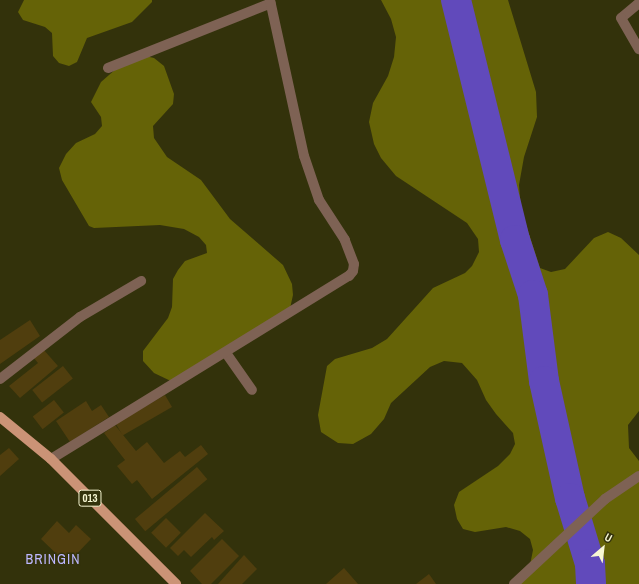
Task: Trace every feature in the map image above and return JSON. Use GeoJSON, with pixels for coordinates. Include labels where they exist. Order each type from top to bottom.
{"type":"FeatureCollection","features":[{"type":"Feature","properties":{"kind":"main road","name":"013"},"geometry":{"type":"LineString","coordinates":[[0,417],[50,459],[176,584]]}},
{"type":"Feature","properties":{"kind":"street"},"geometry":{"type":"LineString","coordinates":[[50,459],[226,353],[349,276],[354,264],[345,240],[319,200],[304,156],[271,1],[108,68]]}},
{"type":"Feature","properties":{"kind":"street"},"geometry":{"type":"LineString","coordinates":[[639,3],[621,18],[639,49]]}},
{"type":"Feature","properties":{"kind":"street"},"geometry":{"type":"LineString","coordinates":[[0,379],[80,317],[141,281]]}},
{"type":"Feature","properties":{"kind":"street"},"geometry":{"type":"LineString","coordinates":[[226,353],[252,390]]}},
{"type":"Feature","properties":{"kind":"street"},"geometry":{"type":"LineString","coordinates":[[514,584],[605,499],[639,476]]}},
{"type":"Feature","properties":{"kind":"shaded area"},"geometry":{"type":"Polygon","coordinates":[[[24,0],[152,0],[152,2],[132,22],[87,38],[77,62],[69,66],[59,63],[53,56],[52,33],[45,27],[23,20],[18,12],[24,0]]]}},
{"type":"Feature","properties":{"kind":"shaded area"},"geometry":{"type":"Polygon","coordinates":[[[381,0],[508,0],[536,92],[537,117],[524,157],[519,185],[521,209],[540,268],[551,272],[565,269],[594,238],[608,232],[621,238],[639,255],[639,411],[628,425],[629,448],[639,461],[639,584],[515,584],[530,565],[533,550],[530,539],[520,531],[506,527],[475,532],[463,529],[457,519],[454,505],[459,492],[498,466],[510,454],[515,444],[513,433],[496,414],[486,400],[477,380],[462,363],[444,361],[430,367],[391,403],[384,419],[371,434],[353,444],[338,443],[321,432],[318,415],[327,366],[335,359],[372,348],[387,339],[433,288],[465,273],[472,266],[479,252],[478,239],[467,223],[396,176],[381,158],[374,144],[369,122],[373,103],[388,76],[394,57],[396,37],[391,19],[381,0]]]}},
{"type":"Feature","properties":{"kind":"shaded area"},"geometry":{"type":"Polygon","coordinates":[[[141,55],[154,58],[164,66],[174,94],[173,104],[153,126],[154,138],[167,157],[201,180],[230,219],[283,265],[292,284],[293,295],[289,313],[175,383],[154,373],[143,361],[143,351],[168,318],[172,307],[173,279],[178,270],[185,261],[207,253],[206,245],[199,237],[184,229],[160,225],[94,228],[89,226],[62,180],[59,168],[66,154],[76,143],[95,134],[102,126],[101,117],[91,102],[101,82],[125,61],[141,55]]]}},
{"type":"Feature","properties":{"kind":"building"},"geometry":{"type":"Polygon","coordinates":[[[30,320],[40,336],[0,364],[0,340],[30,320]]]}},
{"type":"Feature","properties":{"kind":"building"},"geometry":{"type":"Polygon","coordinates":[[[43,349],[58,366],[20,398],[9,386],[38,363],[33,357],[43,349]]]}},
{"type":"Feature","properties":{"kind":"building"},"geometry":{"type":"Polygon","coordinates":[[[63,366],[73,379],[42,403],[32,390],[63,366]]]}},
{"type":"Feature","properties":{"kind":"building"},"geometry":{"type":"Polygon","coordinates":[[[165,395],[172,407],[123,436],[116,424],[165,395]]]}},
{"type":"Feature","properties":{"kind":"building"},"geometry":{"type":"Polygon","coordinates":[[[54,400],[64,413],[43,429],[33,417],[54,400]]]}},
{"type":"Feature","properties":{"kind":"building"},"geometry":{"type":"Polygon","coordinates":[[[86,401],[92,411],[101,405],[109,417],[70,442],[56,421],[86,401]]]}},
{"type":"Feature","properties":{"kind":"building"},"geometry":{"type":"Polygon","coordinates":[[[115,425],[136,451],[147,442],[164,463],[180,451],[185,457],[201,445],[208,454],[152,499],[137,480],[132,484],[117,466],[125,460],[104,433],[115,425]]]}},
{"type":"Feature","properties":{"kind":"building"},"geometry":{"type":"Polygon","coordinates":[[[9,448],[19,459],[0,476],[0,455],[9,448]]]}},
{"type":"Feature","properties":{"kind":"building"},"geometry":{"type":"Polygon","coordinates":[[[197,467],[207,479],[145,531],[135,519],[197,467]]]}},
{"type":"Feature","properties":{"kind":"building"},"geometry":{"type":"Polygon","coordinates":[[[205,513],[224,531],[214,540],[212,537],[191,557],[184,550],[178,556],[170,548],[205,513]]]}},
{"type":"Feature","properties":{"kind":"building"},"geometry":{"type":"Polygon","coordinates":[[[166,518],[181,533],[166,548],[151,533],[166,518]]]}},
{"type":"Feature","properties":{"kind":"building"},"geometry":{"type":"Polygon","coordinates":[[[57,521],[69,533],[76,525],[91,539],[67,564],[41,539],[57,521]]]}},
{"type":"Feature","properties":{"kind":"building"},"geometry":{"type":"Polygon","coordinates":[[[222,539],[239,556],[211,584],[202,584],[190,571],[222,539]]]}},
{"type":"Feature","properties":{"kind":"building"},"geometry":{"type":"Polygon","coordinates":[[[244,555],[257,569],[242,584],[218,584],[244,555]]]}},
{"type":"Feature","properties":{"kind":"building"},"geometry":{"type":"Polygon","coordinates":[[[344,568],[358,584],[326,584],[344,568]]]}},
{"type":"Feature","properties":{"kind":"building"},"geometry":{"type":"Polygon","coordinates":[[[429,574],[436,584],[416,584],[429,574]]]}},
{"type":"Feature","properties":{"kind":"waterway"},"geometry":{"type":"LineString","coordinates":[[456,0],[515,240],[533,295],[544,381],[570,498],[590,564],[591,584]]}},
{"type":"Feature","properties":{"kind":"district","name":"BRINGIN"},"geometry":{"type":"Point","coordinates":[53,559]}}]}
